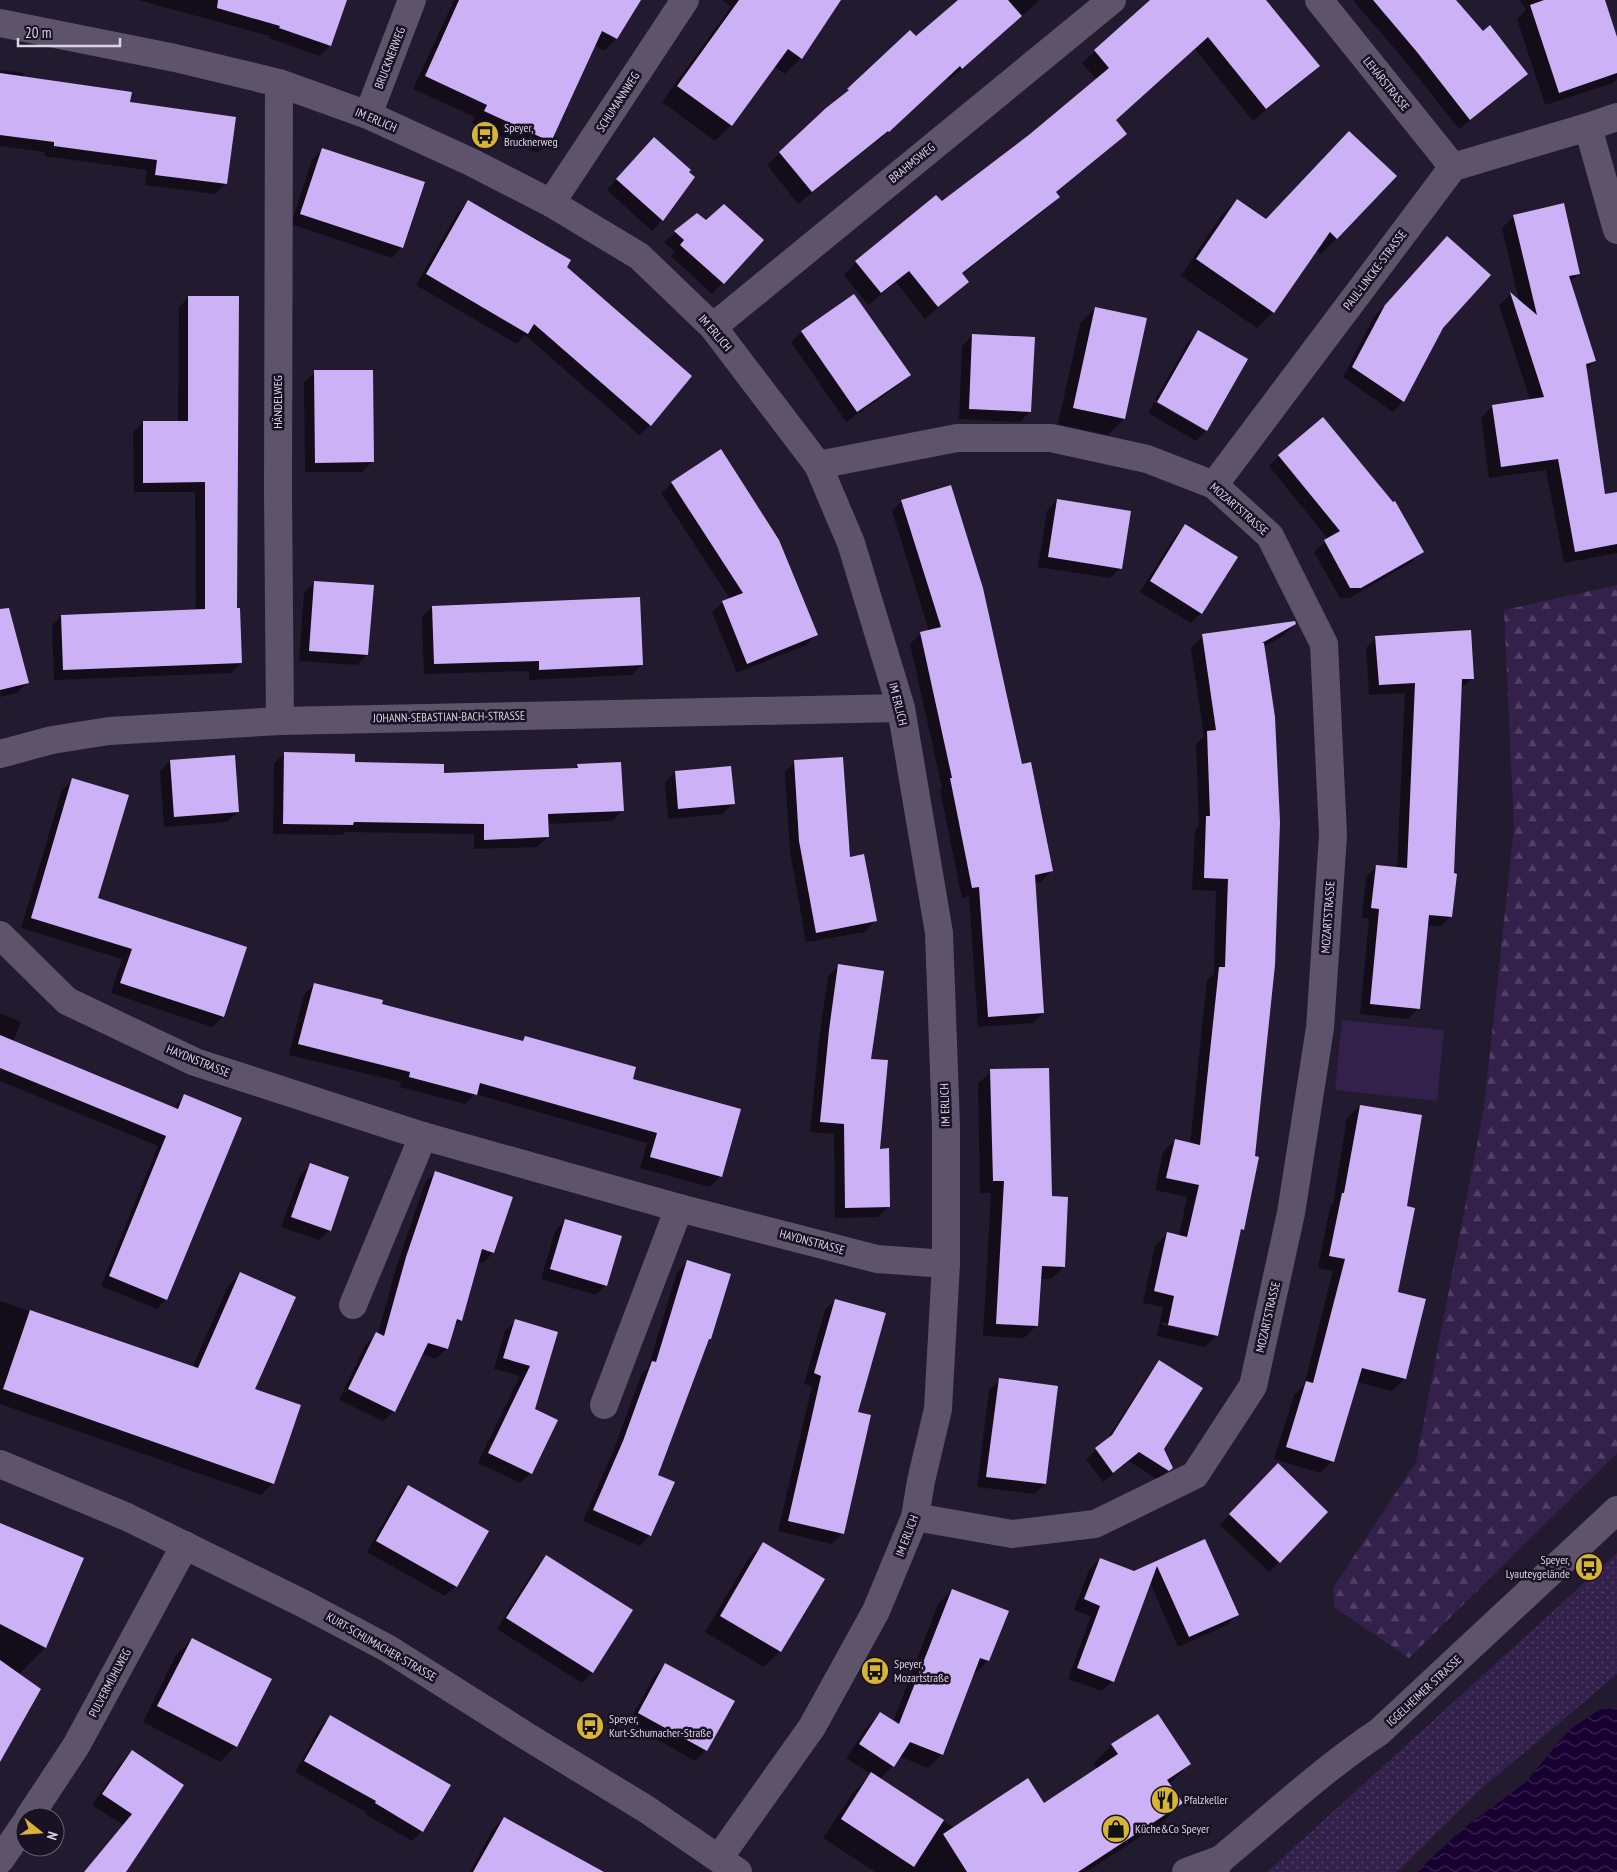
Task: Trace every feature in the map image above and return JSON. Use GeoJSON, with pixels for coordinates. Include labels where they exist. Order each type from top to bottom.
{"type":"FeatureCollection","features":[{"type":"Feature","properties":{"kind":"street","name":"BRUCKNERWEG"},"geometry":{"type":"LineString","coordinates":[[368,115],[412,0]]}},
{"type":"Feature","properties":{"kind":"street","name":"SCHUMANNWEG"},"geometry":{"type":"LineString","coordinates":[[551,203],[685,0]]}},
{"type":"Feature","properties":{"kind":"street","name":"BRAHMSWEG"},"geometry":{"type":"LineString","coordinates":[[713,327],[1112,0]]}},
{"type":"Feature","properties":{"kind":"street","name":"LEHÁRSTRASSE"},"geometry":{"type":"LineString","coordinates":[[1319,0],[1453,167]]}},
{"type":"Feature","properties":{"kind":"street","name":"IM ERLICH"},"geometry":{"type":"LineString","coordinates":[[0,24],[175,58],[279,83],[368,115],[471,162],[551,203],[639,256],[713,327],[818,465],[851,544],[901,708],[939,933],[946,1126],[946,1264],[938,1408],[921,1481],[915,1517],[876,1611],[812,1728],[729,1865]]}},
{"type":"Feature","properties":{"kind":"street","name":"HÄNDELWEG"},"geometry":{"type":"LineString","coordinates":[[279,83],[278,493],[280,721]]}},
{"type":"Feature","properties":{"kind":"street"},"geometry":{"type":"LineString","coordinates":[[1453,167],[1617,117]]}},
{"type":"Feature","properties":{"kind":"street"},"geometry":{"type":"LineString","coordinates":[[1588,127],[1617,230]]}},
{"type":"Feature","properties":{"kind":"street","name":"PAUL-LINCKE-STRASSE"},"geometry":{"type":"LineString","coordinates":[[1214,485],[1453,167]]}},
{"type":"Feature","properties":{"kind":"street","name":"MOZARTSTRASSE"},"geometry":{"type":"LineString","coordinates":[[818,465],[956,438],[1051,438],[1147,459],[1214,485],[1270,536],[1324,644],[1333,835],[1320,1028],[1291,1213],[1253,1386],[1194,1475],[1095,1524],[1012,1534],[915,1517]]}},
{"type":"Feature","properties":{"kind":"street","name":"JOHANN-SEBASTIAN-BACH-STRASSE"},"geometry":{"type":"LineString","coordinates":[[0,754],[52,740],[109,731],[280,721],[901,708]]}},
{"type":"Feature","properties":{"kind":"street","name":"HAYDNSTRASSE"},"geometry":{"type":"LineString","coordinates":[[0,935],[67,1001],[195,1062],[422,1136],[679,1208],[878,1259],[946,1264]]}},
{"type":"Feature","properties":{"kind":"street"},"geometry":{"type":"LineString","coordinates":[[353,1305],[422,1136]]}},
{"type":"Feature","properties":{"kind":"street"},"geometry":{"type":"LineString","coordinates":[[604,1405],[679,1208]]}},
{"type":"Feature","properties":{"kind":"street","name":"KURT-SCHUMACHER-STRASSE"},"geometry":{"type":"LineString","coordinates":[[0,1464],[126,1517],[185,1545],[302,1602],[387,1648],[528,1737],[646,1808],[729,1865]]}},
{"type":"Feature","properties":{"kind":"street","name":"IGGELHEIMER STRASSE"},"geometry":{"type":"LineString","coordinates":[[1186,1872],[1217,1866],[1313,1782],[1379,1732],[1617,1510]]}},
{"type":"Feature","properties":{"kind":"street","name":"PULVERMÜHLWEG"},"geometry":{"type":"LineString","coordinates":[[36,1807],[76,1746],[185,1545]]}},
{"type":"Feature","properties":{"kind":"street"},"geometry":{"type":"LineString","coordinates":[[6,1864],[15,1845]]}},
{"type":"Feature","properties":{"kind":"green space"},"geometry":{"type":"Polygon","coordinates":[[[1617,585],[1617,1453],[1409,1658],[1334,1607],[1333,1588],[1416,1462],[1484,1108],[1514,828],[1504,610],[1617,585]]]}},
{"type":"Feature","properties":{"kind":"green space"},"geometry":{"type":"Polygon","coordinates":[[[1342,1020],[1444,1030],[1437,1101],[1335,1090],[1342,1020]]]}},
{"type":"Feature","properties":{"kind":"green space"},"geometry":{"type":"Polygon","coordinates":[[[1617,1553],[1617,1674],[1481,1789],[1397,1872],[1267,1872],[1617,1553]]]}},
{"type":"Feature","properties":{"kind":"water"},"geometry":{"type":"Polygon","coordinates":[[[1617,1708],[1617,1872],[1416,1872],[1464,1828],[1525,1783],[1569,1730],[1599,1710],[1617,1708]]]}},
{"type":"Feature","properties":{"kind":"building"},"geometry":{"type":"Polygon","coordinates":[[[218,0],[347,0],[331,46],[279,28],[280,26],[217,8],[218,0]]]}},
{"type":"Feature","properties":{"kind":"building"},"geometry":{"type":"Polygon","coordinates":[[[459,0],[641,0],[617,39],[602,31],[551,142],[484,111],[487,105],[425,76],[459,0]]]}},
{"type":"Feature","properties":{"kind":"building"},"geometry":{"type":"Polygon","coordinates":[[[739,0],[841,0],[802,59],[788,49],[732,126],[677,86],[739,0]]]}},
{"type":"Feature","properties":{"kind":"building"},"geometry":{"type":"Polygon","coordinates":[[[958,0],[1008,0],[1022,16],[962,69],[960,66],[889,132],[812,192],[779,152],[826,108],[849,90],[847,89],[910,30],[916,36],[958,0]]]}},
{"type":"Feature","properties":{"kind":"building"},"geometry":{"type":"Polygon","coordinates":[[[1150,0],[1266,0],[1320,66],[1266,109],[1208,37],[1116,120],[1127,134],[1056,192],[1060,197],[962,273],[969,282],[938,307],[909,271],[881,293],[855,261],[936,195],[942,201],[1030,134],[1109,68],[1094,50],[1150,0]]]}},
{"type":"Feature","properties":{"kind":"building"},"geometry":{"type":"Polygon","coordinates":[[[1373,0],[1456,0],[1483,31],[1490,25],[1528,74],[1470,120],[1417,52],[1373,0]]]}},
{"type":"Feature","properties":{"kind":"building"},"geometry":{"type":"Polygon","coordinates":[[[1544,0],[1605,0],[1617,37],[1617,73],[1559,93],[1530,5],[1544,0]]]}},
{"type":"Feature","properties":{"kind":"building"},"geometry":{"type":"Polygon","coordinates":[[[0,73],[132,92],[130,102],[236,117],[227,184],[155,175],[157,160],[54,146],[54,142],[0,135],[0,73]]]}},
{"type":"Feature","properties":{"kind":"building"},"geometry":{"type":"Polygon","coordinates":[[[1349,131],[1397,176],[1337,239],[1330,232],[1274,313],[1196,259],[1237,199],[1266,219],[1349,131]]]}},
{"type":"Feature","properties":{"kind":"building"},"geometry":{"type":"Polygon","coordinates":[[[654,137],[691,170],[689,172],[695,177],[663,221],[616,179],[654,137]]]}},
{"type":"Feature","properties":{"kind":"building"},"geometry":{"type":"Polygon","coordinates":[[[322,148],[425,182],[403,248],[300,214],[322,148]]]}},
{"type":"Feature","properties":{"kind":"building"},"geometry":{"type":"Polygon","coordinates":[[[468,200],[571,260],[567,267],[692,376],[651,426],[534,324],[528,334],[426,274],[468,200]]]}},
{"type":"Feature","properties":{"kind":"building"},"geometry":{"type":"Polygon","coordinates":[[[1564,203],[1580,274],[1569,276],[1596,361],[1586,364],[1605,494],[1617,492],[1617,544],[1575,552],[1558,459],[1501,467],[1492,405],[1544,397],[1510,292],[1537,315],[1513,215],[1564,203]]]}},
{"type":"Feature","properties":{"kind":"building"},"geometry":{"type":"Polygon","coordinates":[[[724,204],[764,240],[724,284],[680,245],[684,240],[674,231],[697,213],[706,220],[724,204]]]}},
{"type":"Feature","properties":{"kind":"building"},"geometry":{"type":"Polygon","coordinates":[[[1447,236],[1491,275],[1443,328],[1404,402],[1352,367],[1385,305],[1447,236]]]}},
{"type":"Feature","properties":{"kind":"building"},"geometry":{"type":"Polygon","coordinates":[[[854,294],[911,375],[857,412],[801,331],[854,294]]]}},
{"type":"Feature","properties":{"kind":"building"},"geometry":{"type":"Polygon","coordinates":[[[188,296],[239,296],[237,608],[240,608],[242,663],[63,670],[61,615],[205,609],[205,482],[143,483],[143,421],[188,421],[188,296]]]}},
{"type":"Feature","properties":{"kind":"building"},"geometry":{"type":"Polygon","coordinates":[[[1095,307],[1147,318],[1125,419],[1073,408],[1095,307]]]}},
{"type":"Feature","properties":{"kind":"building"},"geometry":{"type":"Polygon","coordinates":[[[1198,330],[1248,359],[1207,431],[1157,402],[1198,330]]]}},
{"type":"Feature","properties":{"kind":"building"},"geometry":{"type":"Polygon","coordinates":[[[972,334],[1035,337],[1031,412],[969,409],[972,334]]]}},
{"type":"Feature","properties":{"kind":"building"},"geometry":{"type":"Polygon","coordinates":[[[314,370],[373,370],[374,462],[315,463],[314,370]]]}},
{"type":"Feature","properties":{"kind":"building"},"geometry":{"type":"Polygon","coordinates":[[[1323,417],[1393,502],[1395,501],[1424,552],[1361,588],[1350,588],[1324,540],[1340,531],[1278,455],[1323,417]]]}},
{"type":"Feature","properties":{"kind":"building"},"geometry":{"type":"Polygon","coordinates":[[[721,449],[779,540],[818,635],[747,664],[722,601],[743,593],[671,482],[721,449]]]}},
{"type":"Feature","properties":{"kind":"building"},"geometry":{"type":"Polygon","coordinates":[[[951,485],[983,588],[1022,764],[1031,762],[1053,871],[1035,875],[1044,1013],[988,1017],[979,887],[972,888],[950,778],[952,778],[920,632],[941,627],[901,500],[951,485]]]}},
{"type":"Feature","properties":{"kind":"building"},"geometry":{"type":"Polygon","coordinates":[[[1057,499],[1131,511],[1122,569],[1048,557],[1057,499]]]}},
{"type":"Feature","properties":{"kind":"building"},"geometry":{"type":"Polygon","coordinates":[[[1185,524],[1238,557],[1202,614],[1150,581],[1185,524]]]}},
{"type":"Feature","properties":{"kind":"building"},"geometry":{"type":"Polygon","coordinates":[[[314,581],[374,585],[368,655],[309,651],[314,581]]]}},
{"type":"Feature","properties":{"kind":"building"},"geometry":{"type":"Polygon","coordinates":[[[640,597],[643,665],[539,670],[539,661],[434,664],[432,606],[640,597]]]}},
{"type":"Feature","properties":{"kind":"building"},"geometry":{"type":"Polygon","coordinates":[[[9,608],[29,683],[0,690],[0,609],[9,608]]]}},
{"type":"Feature","properties":{"kind":"building"},"geometry":{"type":"Polygon","coordinates":[[[1295,621],[1296,624],[1262,643],[1264,643],[1275,717],[1280,822],[1275,965],[1255,1156],[1259,1157],[1244,1230],[1241,1229],[1218,1336],[1168,1325],[1174,1296],[1154,1291],[1167,1232],[1187,1237],[1199,1185],[1166,1178],[1175,1139],[1200,1145],[1219,967],[1225,967],[1228,879],[1204,878],[1206,816],[1210,816],[1207,731],[1216,730],[1202,634],[1295,621]]]}},
{"type":"Feature","properties":{"kind":"building"},"geometry":{"type":"Polygon","coordinates":[[[1471,630],[1474,679],[1462,679],[1454,873],[1457,874],[1452,917],[1429,915],[1420,1009],[1370,1004],[1379,909],[1371,908],[1376,865],[1407,868],[1415,683],[1379,685],[1375,636],[1471,630]]]}},
{"type":"Feature","properties":{"kind":"building"},"geometry":{"type":"Polygon","coordinates":[[[284,752],[355,754],[355,762],[444,764],[444,773],[578,768],[577,764],[621,762],[624,811],[548,814],[549,837],[484,840],[484,824],[354,822],[353,825],[283,824],[284,752]]]}},
{"type":"Feature","properties":{"kind":"building"},"geometry":{"type":"Polygon","coordinates":[[[235,755],[239,812],[174,817],[170,760],[235,755]]]}},
{"type":"Feature","properties":{"kind":"building"},"geometry":{"type":"Polygon","coordinates":[[[843,757],[850,857],[864,854],[877,921],[816,933],[799,841],[794,760],[843,757]]]}},
{"type":"Feature","properties":{"kind":"building"},"geometry":{"type":"Polygon","coordinates":[[[731,766],[735,804],[678,809],[675,771],[731,766]]]}},
{"type":"Feature","properties":{"kind":"building"},"geometry":{"type":"Polygon","coordinates":[[[72,778],[129,795],[98,898],[247,947],[224,1017],[120,983],[132,949],[31,918],[72,778]]]}},
{"type":"Feature","properties":{"kind":"building"},"geometry":{"type":"Polygon","coordinates":[[[838,964],[884,971],[871,1059],[888,1060],[880,1149],[889,1148],[890,1207],[845,1208],[844,1124],[820,1122],[838,964]]]}},
{"type":"Feature","properties":{"kind":"building"},"geometry":{"type":"Polygon","coordinates":[[[314,983],[383,1000],[382,1004],[523,1041],[525,1036],[636,1067],[633,1079],[741,1109],[722,1177],[650,1157],[657,1133],[480,1083],[477,1095],[409,1077],[410,1072],[298,1044],[314,983]]]}},
{"type":"Feature","properties":{"kind":"building"},"geometry":{"type":"Polygon","coordinates":[[[0,1035],[178,1109],[184,1094],[242,1118],[167,1300],[109,1276],[166,1136],[0,1068],[0,1035]]]}},
{"type":"Feature","properties":{"kind":"building"},"geometry":{"type":"Polygon","coordinates":[[[1049,1068],[1052,1196],[1068,1197],[1065,1267],[1042,1266],[1038,1326],[996,1324],[1004,1181],[993,1181],[990,1069],[1049,1068]]]}},
{"type":"Feature","properties":{"kind":"building"},"geometry":{"type":"Polygon","coordinates":[[[1360,1105],[1422,1115],[1407,1206],[1415,1208],[1398,1292],[1426,1299],[1406,1379],[1362,1368],[1334,1462],[1286,1447],[1306,1381],[1313,1383],[1345,1259],[1329,1256],[1342,1193],[1344,1193],[1360,1105]]]}},
{"type":"Feature","properties":{"kind":"building"},"geometry":{"type":"Polygon","coordinates":[[[310,1163],[349,1177],[331,1231],[291,1217],[310,1163]]]}},
{"type":"Feature","properties":{"kind":"building"},"geometry":{"type":"Polygon","coordinates":[[[435,1171],[513,1197],[494,1253],[482,1249],[462,1321],[457,1319],[448,1349],[428,1343],[395,1412],[348,1389],[376,1332],[384,1336],[406,1257],[435,1171]]]}},
{"type":"Feature","properties":{"kind":"building"},"geometry":{"type":"Polygon","coordinates":[[[565,1219],[622,1236],[607,1286],[550,1269],[565,1219]]]}},
{"type":"Feature","properties":{"kind":"building"},"geometry":{"type":"Polygon","coordinates":[[[687,1260],[731,1274],[711,1339],[709,1339],[658,1475],[675,1482],[651,1536],[593,1510],[623,1441],[652,1361],[656,1362],[687,1260]]]}},
{"type":"Feature","properties":{"kind":"building"},"geometry":{"type":"Polygon","coordinates":[[[240,1272],[296,1297],[255,1389],[301,1405],[274,1484],[3,1389],[30,1310],[198,1368],[240,1272]]]}},
{"type":"Feature","properties":{"kind":"building"},"geometry":{"type":"Polygon","coordinates":[[[835,1299],[886,1313],[858,1412],[871,1415],[844,1534],[788,1521],[821,1376],[814,1373],[835,1299]]]}},
{"type":"Feature","properties":{"kind":"building"},"geometry":{"type":"Polygon","coordinates":[[[515,1319],[558,1332],[535,1409],[558,1420],[532,1474],[488,1453],[530,1366],[503,1358],[515,1319]]]}},
{"type":"Feature","properties":{"kind":"building"},"geometry":{"type":"Polygon","coordinates":[[[1159,1360],[1203,1388],[1164,1449],[1173,1468],[1169,1471],[1139,1452],[1113,1473],[1095,1448],[1112,1435],[1159,1360]]]}},
{"type":"Feature","properties":{"kind":"building"},"geometry":{"type":"Polygon","coordinates":[[[999,1378],[1058,1386],[1046,1484],[986,1477],[999,1378]]]}},
{"type":"Feature","properties":{"kind":"building"},"geometry":{"type":"Polygon","coordinates":[[[1278,1463],[1328,1512],[1280,1563],[1229,1514],[1278,1463]]]}},
{"type":"Feature","properties":{"kind":"building"},"geometry":{"type":"Polygon","coordinates":[[[408,1485],[489,1531],[457,1587],[376,1541],[408,1485]]]}},
{"type":"Feature","properties":{"kind":"building"},"geometry":{"type":"Polygon","coordinates":[[[0,1523],[84,1558],[46,1648],[0,1624],[0,1523]]]}},
{"type":"Feature","properties":{"kind":"building"},"geometry":{"type":"Polygon","coordinates":[[[1205,1539],[1239,1615],[1189,1637],[1157,1566],[1114,1682],[1077,1668],[1100,1606],[1084,1599],[1100,1558],[1134,1571],[1205,1539]]]}},
{"type":"Feature","properties":{"kind":"building"},"geometry":{"type":"Polygon","coordinates":[[[763,1542],[825,1579],[781,1652],[720,1616],[763,1542]]]}},
{"type":"Feature","properties":{"kind":"building"},"geometry":{"type":"Polygon","coordinates":[[[546,1555],[633,1610],[593,1673],[506,1618],[546,1555]]]}},
{"type":"Feature","properties":{"kind":"building"},"geometry":{"type":"Polygon","coordinates":[[[952,1589],[1009,1611],[989,1661],[980,1658],[943,1755],[910,1742],[894,1767],[859,1744],[880,1712],[899,1724],[952,1589]]]}},
{"type":"Feature","properties":{"kind":"building"},"geometry":{"type":"Polygon","coordinates":[[[192,1638],[272,1679],[237,1747],[157,1706],[192,1638]]]}},
{"type":"Feature","properties":{"kind":"building"},"geometry":{"type":"Polygon","coordinates":[[[0,1660],[41,1689],[0,1762],[0,1660]]]}},
{"type":"Feature","properties":{"kind":"building"},"geometry":{"type":"Polygon","coordinates":[[[665,1663],[735,1701],[707,1751],[638,1713],[665,1663]]]}},
{"type":"Feature","properties":{"kind":"building"},"geometry":{"type":"Polygon","coordinates":[[[1158,1714],[1191,1764],[1167,1780],[1183,1803],[1078,1872],[967,1872],[943,1834],[1028,1778],[1044,1803],[1118,1754],[1111,1744],[1158,1714]]]}},
{"type":"Feature","properties":{"kind":"building"},"geometry":{"type":"Polygon","coordinates":[[[330,1715],[451,1785],[423,1832],[375,1803],[376,1801],[304,1761],[330,1715]]]}},
{"type":"Feature","properties":{"kind":"building"},"geometry":{"type":"Polygon","coordinates":[[[132,1750],[184,1785],[126,1872],[84,1872],[132,1814],[102,1794],[132,1750]]]}},
{"type":"Feature","properties":{"kind":"building"},"geometry":{"type":"Polygon","coordinates":[[[871,1772],[944,1820],[914,1867],[841,1819],[871,1772]]]}},
{"type":"Feature","properties":{"kind":"building"},"geometry":{"type":"Polygon","coordinates":[[[504,1817],[604,1872],[473,1872],[504,1817]]]}},
{"type":"Feature","properties":{"kind":"place","name":"Speyer, Brucknerweg"},"geometry":{"type":"Point","coordinates":[485,135]}},
{"type":"Feature","properties":{"kind":"place","name":"Speyer, Lyauteygelände"},"geometry":{"type":"Point","coordinates":[1589,1567]}},
{"type":"Feature","properties":{"kind":"place","name":"Speyer, Mozartstraße"},"geometry":{"type":"Point","coordinates":[875,1671]}},
{"type":"Feature","properties":{"kind":"place","name":"Speyer, Kurt-Schumacher-Straße"},"geometry":{"type":"Point","coordinates":[590,1726]}},
{"type":"Feature","properties":{"kind":"place","name":"Pfalzkeller"},"geometry":{"type":"Point","coordinates":[1165,1800]}},
{"type":"Feature","properties":{"kind":"place","name":"Küche&Co Speyer"},"geometry":{"type":"Point","coordinates":[1116,1829]}}]}
